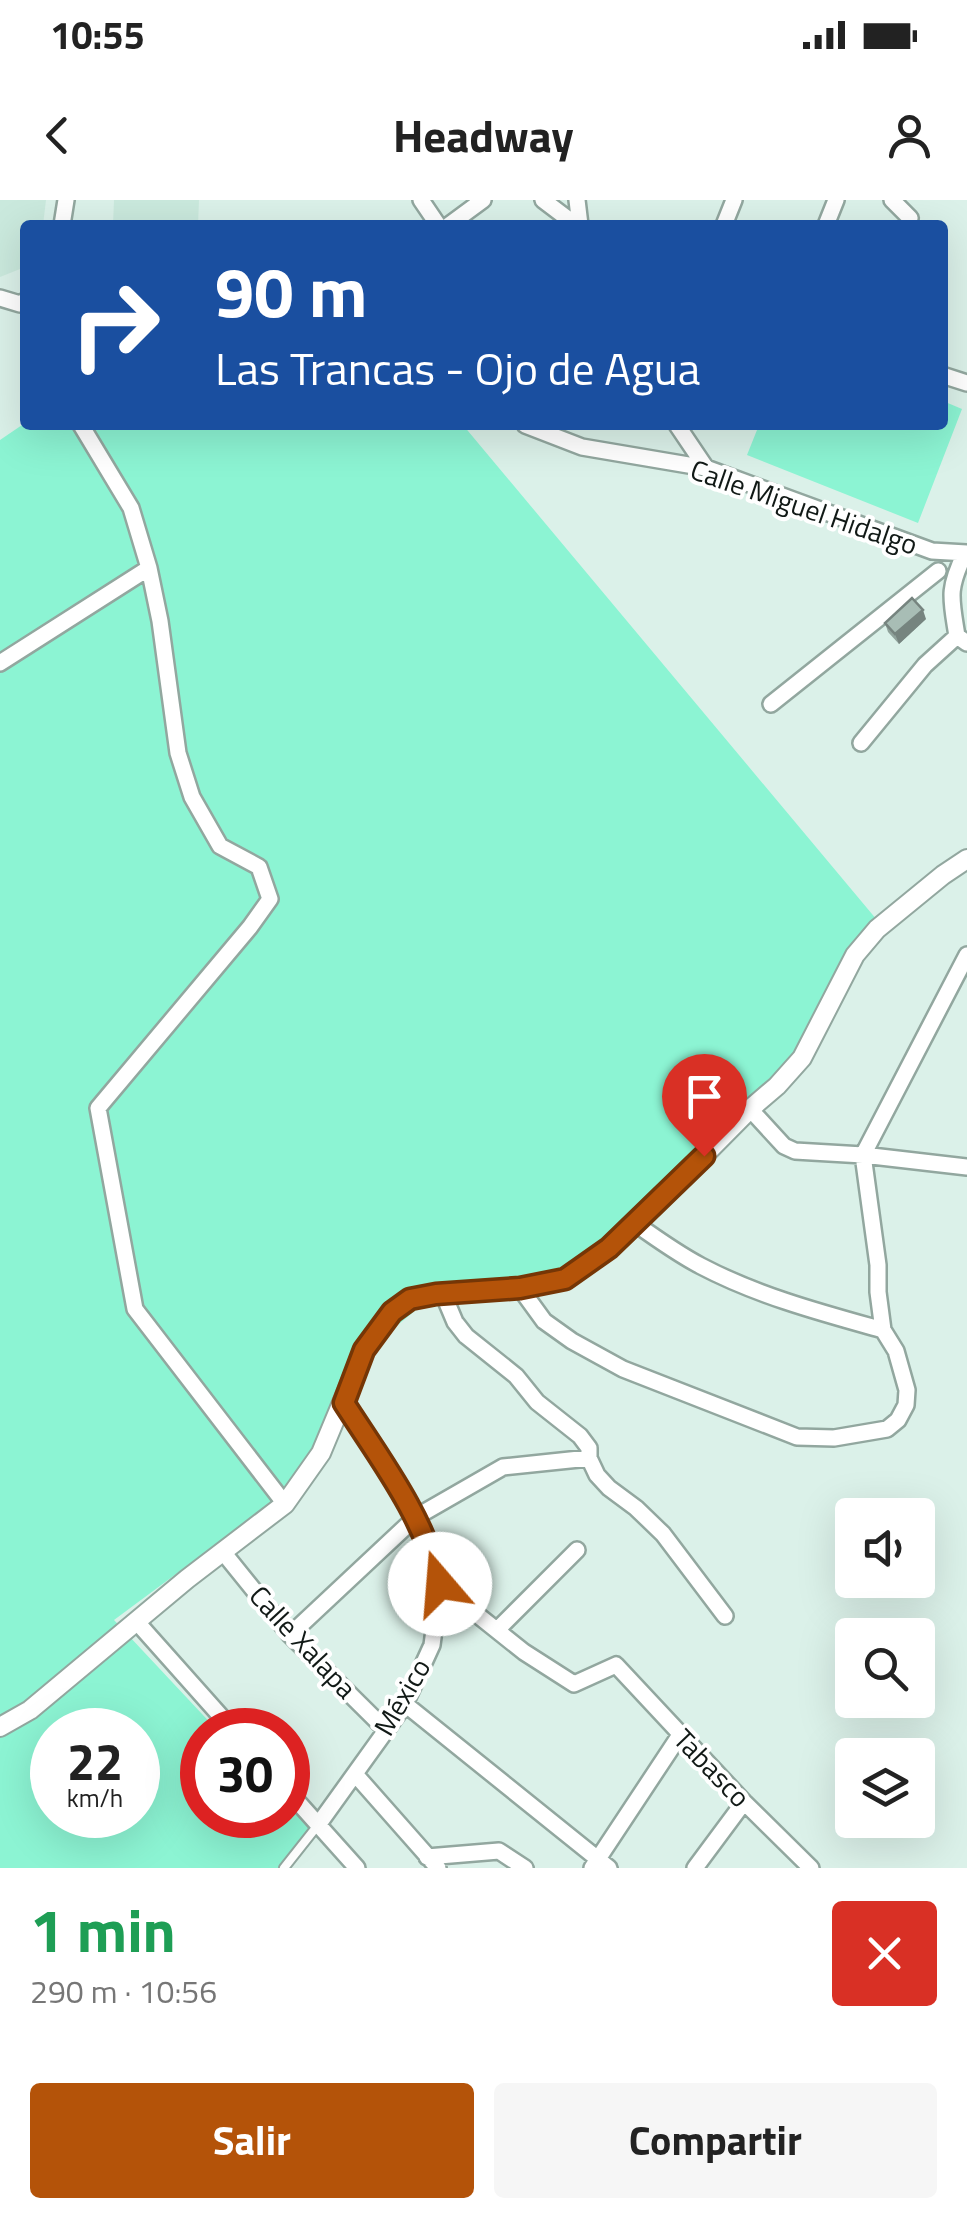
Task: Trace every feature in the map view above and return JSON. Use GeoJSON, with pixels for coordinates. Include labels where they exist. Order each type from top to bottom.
{"type":"FeatureCollection","features":[{"type":"Feature","properties":{"kind":"street"},"geometry":{"type":"LineString","coordinates":[[456,220],[483,200]]}},
{"type":"Feature","properties":{"kind":"street"},"geometry":{"type":"LineString","coordinates":[[543,200],[571,220]]}},
{"type":"Feature","properties":{"kind":"street"},"geometry":{"type":"LineString","coordinates":[[892,200],[909,220]]}},
{"type":"Feature","properties":{"kind":"street"},"geometry":{"type":"LineString","coordinates":[[84,430],[131,508],[149,568],[178,753],[192,797],[220,846],[260,867],[270,900],[98,1108],[135,1309],[285,1504]]}},
{"type":"Feature","properties":{"kind":"street","name":"Calle Miguel Hidalgo"},"geometry":{"type":"LineString","coordinates":[[538,430],[582,447],[706,468],[932,552],[966,553]]}},
{"type":"Feature","properties":{"kind":"street"},"geometry":{"type":"LineString","coordinates":[[680,430],[706,468]]}},
{"type":"Feature","properties":{"kind":"street"},"geometry":{"type":"LineString","coordinates":[[861,742],[925,665],[962,640],[950,595],[932,552]]}},
{"type":"Feature","properties":{"kind":"street"},"geometry":{"type":"LineString","coordinates":[[950,595],[966,553]]}},
{"type":"Feature","properties":{"kind":"street"},"geometry":{"type":"LineString","coordinates":[[0,663],[149,568]]}},
{"type":"Feature","properties":{"kind":"street"},"geometry":{"type":"LineString","coordinates":[[772,704],[938,571]]}},
{"type":"Feature","properties":{"kind":"street"},"geometry":{"type":"LineString","coordinates":[[0,1727],[30,1710],[285,1504],[321,1453],[364,1350],[392,1312],[410,1299],[449,1292],[520,1288],[565,1279],[636,1224],[802,1058],[855,955],[878,929],[943,874],[967,859]]}},
{"type":"Feature","properties":{"kind":"street"},"geometry":{"type":"LineString","coordinates":[[520,1288],[544,1321],[606,1360],[797,1437],[834,1438],[887,1428],[898,1420],[906,1405],[907,1390],[896,1350],[883,1330],[863,1156],[967,955]]}},
{"type":"Feature","properties":{"kind":"street"},"geometry":{"type":"LineString","coordinates":[[750,1110],[784,1146],[795,1151],[967,1167]]}},
{"type":"Feature","properties":{"kind":"street"},"geometry":{"type":"LineString","coordinates":[[636,1224],[701,1266],[744,1285],[883,1330]]}},
{"type":"Feature","properties":{"kind":"street"},"geometry":{"type":"LineString","coordinates":[[449,1292],[447,1303],[466,1336],[580,1436],[589,1448],[597,1475],[663,1534],[725,1616]]}},
{"type":"Feature","properties":{"kind":"street","name":"México"},"geometry":{"type":"LineString","coordinates":[[318,1825],[405,1704],[432,1645],[440,1584],[416,1517],[344,1403]]}},
{"type":"Feature","properties":{"kind":"street"},"geometry":{"type":"LineString","coordinates":[[290,1635],[416,1517],[503,1467],[590,1458]]}},
{"type":"Feature","properties":{"kind":"street"},"geometry":{"type":"LineString","coordinates":[[440,1584],[497,1630],[578,1550]]}},
{"type":"Feature","properties":{"kind":"street","name":"Calle Xalapa"},"geometry":{"type":"LineString","coordinates":[[223,1552],[290,1635],[386,1730]]}},
{"type":"Feature","properties":{"kind":"street"},"geometry":{"type":"LineString","coordinates":[[136,1621],[213,1708]]}},
{"type":"Feature","properties":{"kind":"street","name":"Tabasco"},"geometry":{"type":"LineString","coordinates":[[497,1630],[574,1684],[616,1665],[808,1867]]}},
{"type":"Feature","properties":{"kind":"street"},"geometry":{"type":"LineString","coordinates":[[405,1704],[600,1865],[680,1735]]}},
{"type":"Feature","properties":{"kind":"street"},"geometry":{"type":"LineString","coordinates":[[355,1774],[433,1862],[500,1851],[525,1868]]}},
{"type":"Feature","properties":{"kind":"street"},"geometry":{"type":"LineString","coordinates":[[695,1868],[744,1802]]}},
{"type":"Feature","properties":{"kind":"street"},"geometry":{"type":"LineString","coordinates":[[310,1816],[358,1868]]}},
{"type":"Feature","properties":{"kind":"lane","name":"México"},"geometry":{"type":"LineString","coordinates":[[284,1868],[318,1825]]}},
{"type":"Feature","properties":{"kind":"shaded area"},"geometry":{"type":"Polygon","coordinates":[[[0,200],[46,200],[44,220],[20,220],[20,269],[0,277],[0,200]]]}},
{"type":"Feature","properties":{"kind":"shaded area"},"geometry":{"type":"Polygon","coordinates":[[[114,200],[199,200],[198,220],[113,220],[114,200]]]}},
{"type":"Feature","properties":{"kind":"green space"},"geometry":{"type":"Polygon","coordinates":[[[948,403],[962,409],[918,523],[747,455],[757,430],[948,430],[948,403]]]}},
{"type":"Feature","properties":{"kind":"green space"},"geometry":{"type":"Polygon","coordinates":[[[20,426],[20,430],[467,430],[877,920],[796,1074],[572,1274],[433,1296],[372,1346],[288,1491],[114,1620],[196,1708],[180,1708],[180,1838],[303,1838],[278,1868],[0,1868],[0,440],[20,426]]]}},
{"type":"Feature","properties":{"kind":"building"},"geometry":{"type":"Polygon","coordinates":[[[912,598],[923,610],[895,634],[885,623],[912,598]]]}},
{"type":"Feature","properties":{"kind":"route"},"geometry":{"type":"LineString","coordinates":[[440,1584],[432,1553],[412,1508],[344,1403],[364,1350],[392,1312],[410,1299],[520,1288],[565,1279],[609,1248],[704,1156]]}}]}
